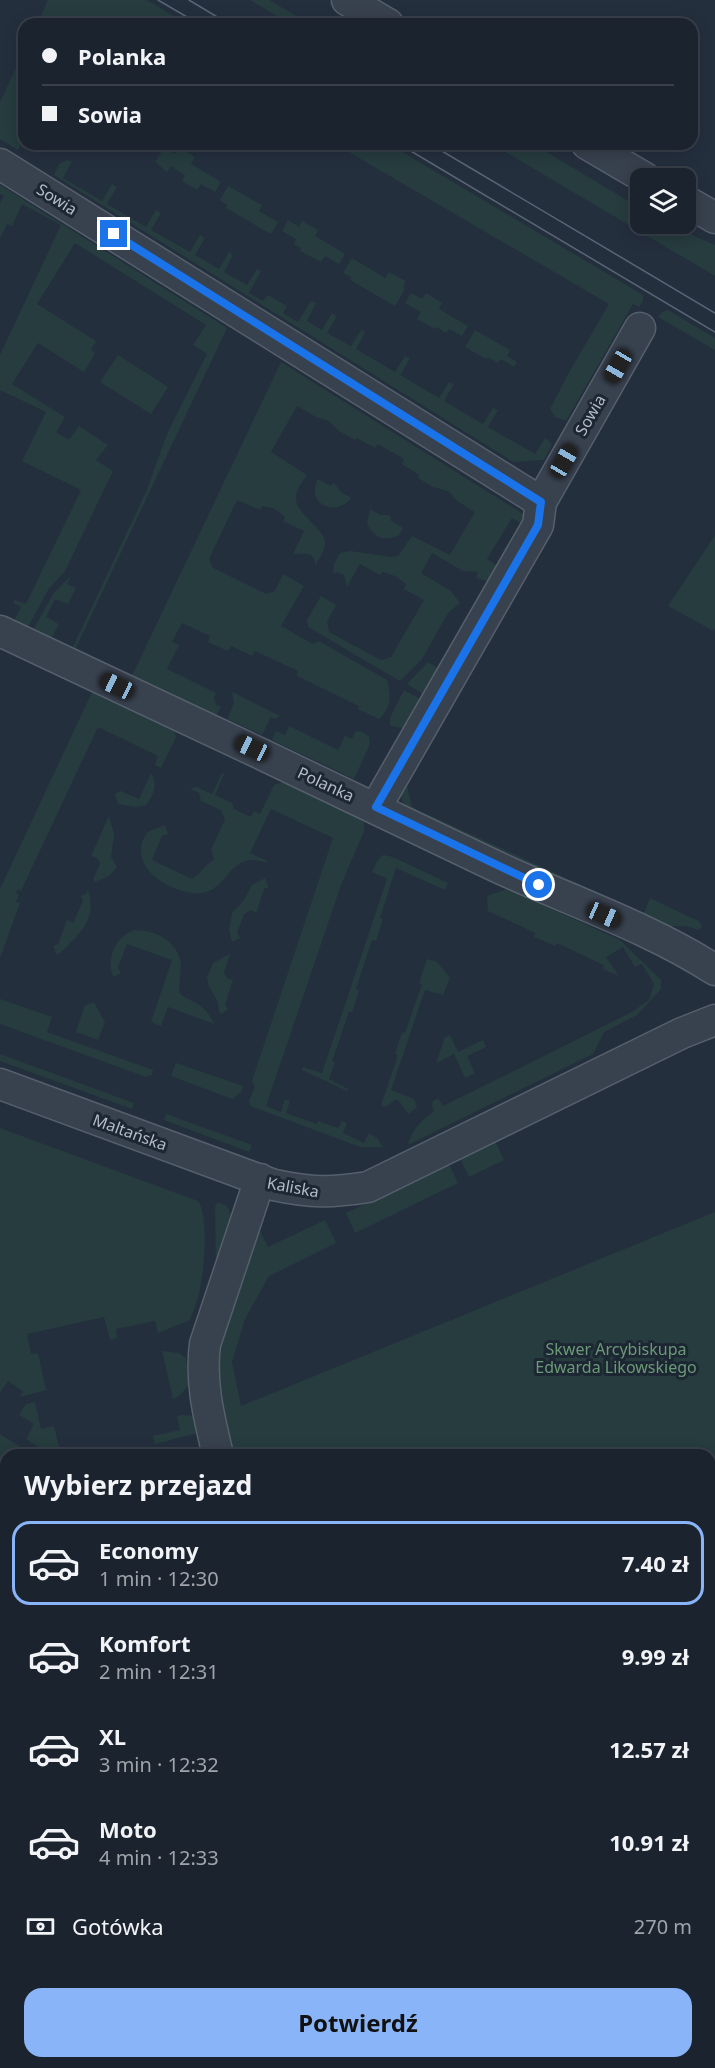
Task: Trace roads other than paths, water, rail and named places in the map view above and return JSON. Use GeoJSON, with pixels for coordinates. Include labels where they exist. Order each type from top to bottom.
{"type":"FeatureCollection","features":[{"type":"Feature","properties":{"kind":"street"},"geometry":{"type":"LineString","coordinates":[[347,0],[378,18]]}},
{"type":"Feature","properties":{"kind":"street"},"geometry":{"type":"LineString","coordinates":[[597,150],[630,169]]}},
{"type":"Feature","properties":{"kind":"street","name":"Sowia"},"geometry":{"type":"LineString","coordinates":[[0,164],[541,502]]}},
{"type":"Feature","properties":{"kind":"street"},"geometry":{"type":"LineString","coordinates":[[696,207],[715,218]]}},
{"type":"Feature","properties":{"kind":"street","name":"Sowia"},"geometry":{"type":"LineString","coordinates":[[376,807],[538,525],[541,502],[640,328]]}},
{"type":"Feature","properties":{"kind":"street","name":"Polanka"},"geometry":{"type":"LineString","coordinates":[[0,631],[376,807],[495,866],[666,942],[715,970]]}},
{"type":"Feature","properties":{"kind":"street","name":"Kaliska"},"geometry":{"type":"LineString","coordinates":[[682,1033],[715,998]]}},
{"type":"Feature","properties":{"kind":"street","name":"Kaliska"},"geometry":{"type":"LineString","coordinates":[[217,1449],[202,1369],[205,1344],[260,1179],[302,1191],[329,1193],[368,1187],[682,1033],[715,1020]]}},
{"type":"Feature","properties":{"kind":"street","name":"Maltańska"},"geometry":{"type":"LineString","coordinates":[[0,1084],[260,1179]]}},
{"type":"Feature","properties":{"kind":"tram line"},"geometry":{"type":"LineString","coordinates":[[158,0],[189,18]]}},
{"type":"Feature","properties":{"kind":"tram line"},"geometry":{"type":"LineString","coordinates":[[189,0],[219,18]]}},
{"type":"Feature","properties":{"kind":"tram line"},"geometry":{"type":"LineString","coordinates":[[409,150],[715,332]]}},
{"type":"Feature","properties":{"kind":"tram line"},"geometry":{"type":"LineString","coordinates":[[440,150],[715,313]]}},
{"type":"Feature","properties":{"kind":"park label","name":"Skwer Arcybiskupa Edwarda Likowskiego"},"geometry":{"type":"Point","coordinates":[616,1358]}}]}
